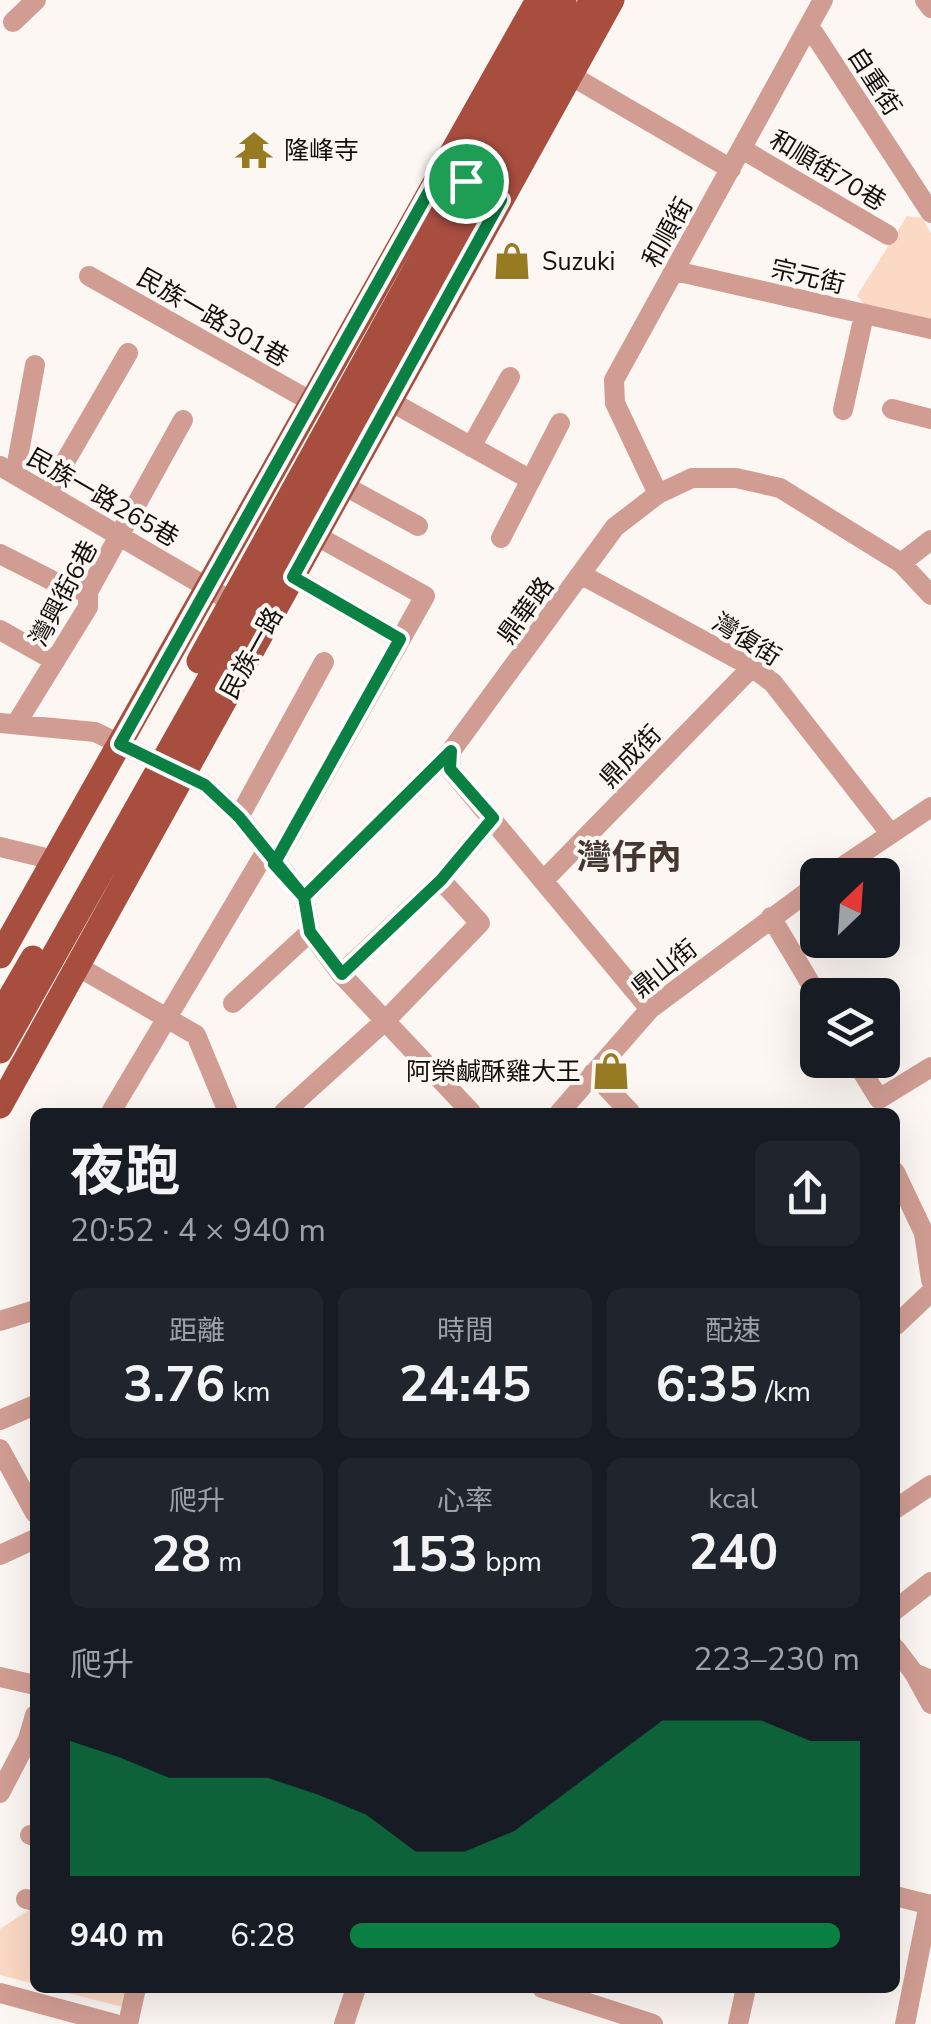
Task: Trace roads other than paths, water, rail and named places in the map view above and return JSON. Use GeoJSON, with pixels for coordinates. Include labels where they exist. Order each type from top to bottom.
{"type":"FeatureCollection","features":[{"type":"Feature","properties":{"kind":"main road"},"geometry":{"type":"LineString","coordinates":[[0,956],[538,0]]}},
{"type":"Feature","properties":{"kind":"main road","name":"民族一路"},"geometry":{"type":"LineString","coordinates":[[0,1015],[164,764],[293,577],[390,401],[564,0]]}},
{"type":"Feature","properties":{"kind":"main road","name":"民族一路"},"geometry":{"type":"LineString","coordinates":[[0,1051],[592,0]]}},
{"type":"Feature","properties":{"kind":"main road","name":"民族一路"},"geometry":{"type":"LineString","coordinates":[[0,1106],[77,966],[232,602],[484,191],[570,75],[612,0]]}},
{"type":"Feature","properties":{"kind":"main road"},"geometry":{"type":"LineString","coordinates":[[442,168],[484,191]]}},
{"type":"Feature","properties":{"kind":"street"},"geometry":{"type":"LineString","coordinates":[[13,22],[36,0]]}},
{"type":"Feature","properties":{"kind":"street","name":"和順街"},"geometry":{"type":"LineString","coordinates":[[658,494],[614,403],[614,380],[824,0]]}},
{"type":"Feature","properties":{"kind":"street"},"geometry":{"type":"LineString","coordinates":[[926,0],[931,8]]}},
{"type":"Feature","properties":{"kind":"street","name":"自重街"},"geometry":{"type":"LineString","coordinates":[[809,26],[931,213]]}},
{"type":"Feature","properties":{"kind":"street"},"geometry":{"type":"LineString","coordinates":[[570,75],[731,169]]}},
{"type":"Feature","properties":{"kind":"street","name":"和順街70巷"},"geometry":{"type":"LineString","coordinates":[[742,149],[888,235]]}},
{"type":"Feature","properties":{"kind":"street","name":"宗元街"},"geometry":{"type":"LineString","coordinates":[[674,271],[931,329]]}},
{"type":"Feature","properties":{"kind":"street","name":"民族一路301巷"},"geometry":{"type":"LineString","coordinates":[[89,276],[312,402]]}},
{"type":"Feature","properties":{"kind":"street"},"geometry":{"type":"LineString","coordinates":[[843,410],[864,315]]}},
{"type":"Feature","properties":{"kind":"street"},"geometry":{"type":"LineString","coordinates":[[46,493],[128,353]]}},
{"type":"Feature","properties":{"kind":"street"},"geometry":{"type":"LineString","coordinates":[[8,470],[35,365]]}},
{"type":"Feature","properties":{"kind":"street"},"geometry":{"type":"LineString","coordinates":[[471,447],[510,377]]}},
{"type":"Feature","properties":{"kind":"street"},"geometry":{"type":"LineString","coordinates":[[390,401],[530,480]]}},
{"type":"Feature","properties":{"kind":"street"},"geometry":{"type":"LineString","coordinates":[[892,409],[931,419]]}},
{"type":"Feature","properties":{"kind":"street","name":"灣興街6巷"},"geometry":{"type":"LineString","coordinates":[[8,724],[55,662],[88,607],[88,592],[183,420]]}},
{"type":"Feature","properties":{"kind":"street"},"geometry":{"type":"LineString","coordinates":[[501,538],[560,423]]}},
{"type":"Feature","properties":{"kind":"street","name":"民族一路265巷"},"geometry":{"type":"LineString","coordinates":[[8,470],[232,602]]}},
{"type":"Feature","properties":{"kind":"street","name":"鼎華路"},"geometry":{"type":"LineString","coordinates":[[304,897],[451,751],[615,526],[658,494],[692,478],[736,478],[780,488],[901,563],[931,595]]}},
{"type":"Feature","properties":{"kind":"street"},"geometry":{"type":"LineString","coordinates":[[343,484],[418,526]]}},
{"type":"Feature","properties":{"kind":"street"},"geometry":{"type":"LineString","coordinates":[[113,1108],[270,859],[425,596],[315,535]]}},
{"type":"Feature","properties":{"kind":"street"},"geometry":{"type":"LineString","coordinates":[[901,563],[931,540]]}},
{"type":"Feature","properties":{"kind":"street"},"geometry":{"type":"LineString","coordinates":[[0,554],[61,585],[88,592]]}},
{"type":"Feature","properties":{"kind":"street","name":"灣復街"},"geometry":{"type":"LineString","coordinates":[[582,575],[752,667],[774,683],[890,832]]}},
{"type":"Feature","properties":{"kind":"street"},"geometry":{"type":"LineString","coordinates":[[293,577],[400,639]]}},
{"type":"Feature","properties":{"kind":"street"},"geometry":{"type":"LineString","coordinates":[[0,630],[55,662]]}},
{"type":"Feature","properties":{"kind":"street"},"geometry":{"type":"LineString","coordinates":[[239,817],[324,662]]}},
{"type":"Feature","properties":{"kind":"street","name":"鼎成街"},"geometry":{"type":"LineString","coordinates":[[544,880],[752,667]]}},
{"type":"Feature","properties":{"kind":"street"},"geometry":{"type":"LineString","coordinates":[[8,724],[95,732],[164,764],[239,817],[304,897],[310,932],[342,974],[467,1108]]}},
{"type":"Feature","properties":{"kind":"street"},"geometry":{"type":"LineString","coordinates":[[451,751],[450,769],[650,1009]]}},
{"type":"Feature","properties":{"kind":"street"},"geometry":{"type":"LineString","coordinates":[[854,858],[931,806]]}},
{"type":"Feature","properties":{"kind":"street"},"geometry":{"type":"LineString","coordinates":[[342,974],[441,880],[493,818]]}},
{"type":"Feature","properties":{"kind":"street"},"geometry":{"type":"LineString","coordinates":[[1,849],[54,860]]}},
{"type":"Feature","properties":{"kind":"street"},"geometry":{"type":"LineString","coordinates":[[288,1108],[387,1019],[480,923],[441,880]]}},
{"type":"Feature","properties":{"kind":"street","name":"鼎山街"},"geometry":{"type":"LineString","coordinates":[[563,1108],[650,1009],[800,897]]}},
{"type":"Feature","properties":{"kind":"street"},"geometry":{"type":"LineString","coordinates":[[771,917],[807,978]]}},
{"type":"Feature","properties":{"kind":"street"},"geometry":{"type":"LineString","coordinates":[[232,1003],[310,932]]}},
{"type":"Feature","properties":{"kind":"street"},"geometry":{"type":"LineString","coordinates":[[77,966],[170,1016],[196,1035],[226,1108]]}},
{"type":"Feature","properties":{"kind":"street"},"geometry":{"type":"LineString","coordinates":[[865,1078],[879,1106],[931,1068]]}},
{"type":"Feature","properties":{"kind":"street"},"geometry":{"type":"LineString","coordinates":[[592,1073],[626,1108]]}},
{"type":"Feature","properties":{"kind":"street"},"geometry":{"type":"LineString","coordinates":[[900,1183],[924,1233],[931,1280]]}},
{"type":"Feature","properties":{"kind":"street"},"geometry":{"type":"LineString","coordinates":[[900,1321],[931,1292]]}},
{"type":"Feature","properties":{"kind":"street"},"geometry":{"type":"LineString","coordinates":[[0,1321],[30,1312]]}},
{"type":"Feature","properties":{"kind":"street"},"geometry":{"type":"LineString","coordinates":[[0,1420],[30,1407]]}},
{"type":"Feature","properties":{"kind":"street"},"geometry":{"type":"LineString","coordinates":[[0,1448],[30,1504]]}},
{"type":"Feature","properties":{"kind":"street"},"geometry":{"type":"LineString","coordinates":[[900,1506],[931,1485]]}},
{"type":"Feature","properties":{"kind":"street"},"geometry":{"type":"LineString","coordinates":[[0,1555],[30,1541]]}},
{"type":"Feature","properties":{"kind":"street"},"geometry":{"type":"LineString","coordinates":[[900,1606],[931,1582]]}},
{"type":"Feature","properties":{"kind":"street"},"geometry":{"type":"LineString","coordinates":[[900,1653],[923,1676],[931,1704]]}},
{"type":"Feature","properties":{"kind":"street"},"geometry":{"type":"LineString","coordinates":[[0,1676],[30,1683]]}},
{"type":"Feature","properties":{"kind":"street"},"geometry":{"type":"LineString","coordinates":[[0,1794],[30,1731]]}},
{"type":"Feature","properties":{"kind":"street"},"geometry":{"type":"LineString","coordinates":[[900,1897],[930,1904],[905,2024]]}},
{"type":"Feature","properties":{"kind":"street"},"geometry":{"type":"LineString","coordinates":[[0,1993],[115,2024]]}},
{"type":"Feature","properties":{"kind":"street"},"geometry":{"type":"LineString","coordinates":[[128,2024],[135,1993]]}},
{"type":"Feature","properties":{"kind":"street"},"geometry":{"type":"LineString","coordinates":[[344,2024],[354,1993]]}},
{"type":"Feature","properties":{"kind":"street"},"geometry":{"type":"LineString","coordinates":[[557,1993],[653,2024]]}},
{"type":"Feature","properties":{"kind":"street"},"geometry":{"type":"LineString","coordinates":[[738,2024],[745,1993]]}},
{"type":"Feature","properties":{"kind":"place","name":"隆峰寺"},"geometry":{"type":"Point","coordinates":[254,150]}},
{"type":"Feature","properties":{"kind":"place","name":"Suzuki"},"geometry":{"type":"Point","coordinates":[512,261]}},
{"type":"Feature","properties":{"kind":"place","name":"阿榮鹹酥雞大王"},"geometry":{"type":"Point","coordinates":[611,1071]}},
{"type":"Feature","properties":{"kind":"district","name":"灣仔內"},"geometry":{"type":"Point","coordinates":[629,857]}}]}
